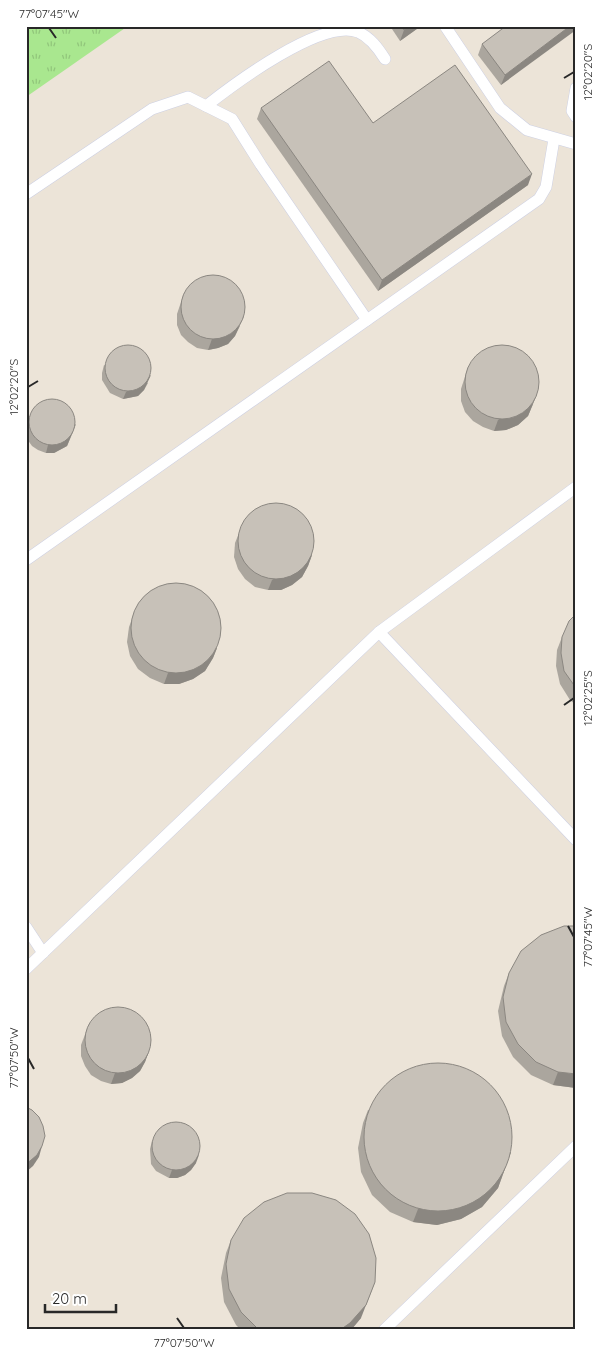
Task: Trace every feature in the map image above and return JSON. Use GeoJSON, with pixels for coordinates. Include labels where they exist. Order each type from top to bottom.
{"type":"FeatureCollection","features":[{"type":"Feature","properties":{"kind":"lane"},"geometry":{"type":"LineString","coordinates":[[445,26],[500,108],[528,130],[576,144]]}},
{"type":"Feature","properties":{"kind":"lane"},"geometry":{"type":"LineString","coordinates":[[206,106],[233,84],[295,45],[337,31],[357,32],[376,45],[385,59]]}},
{"type":"Feature","properties":{"kind":"lane"},"geometry":{"type":"LineString","coordinates":[[576,88],[572,111],[576,117]]}},
{"type":"Feature","properties":{"kind":"lane"},"geometry":{"type":"LineString","coordinates":[[26,194],[152,109],[188,97],[232,119],[261,165],[367,320]]}},
{"type":"Feature","properties":{"kind":"lane"},"geometry":{"type":"LineString","coordinates":[[26,560],[539,199],[546,187],[554,139]]}},
{"type":"Feature","properties":{"kind":"lane"},"geometry":{"type":"LineString","coordinates":[[26,968],[378,632],[576,487]]}},
{"type":"Feature","properties":{"kind":"lane"},"geometry":{"type":"LineString","coordinates":[[378,632],[576,840]]}},
{"type":"Feature","properties":{"kind":"lane"},"geometry":{"type":"LineString","coordinates":[[26,927],[42,953]]}},
{"type":"Feature","properties":{"kind":"lane"},"geometry":{"type":"LineString","coordinates":[[384,1330],[576,1146]]}},
{"type":"Feature","properties":{"kind":"green space"},"geometry":{"type":"Polygon","coordinates":[[[26,26],[128,26],[26,97],[26,26]]]}},
{"type":"Feature","properties":{"kind":"building"},"geometry":{"type":"Polygon","coordinates":[[[401,26],[410,26],[404,30],[401,26]]]}},
{"type":"Feature","properties":{"kind":"building"},"geometry":{"type":"Polygon","coordinates":[[[506,26],[570,26],[505,75],[482,44],[506,26]]]}},
{"type":"Feature","properties":{"kind":"building"},"geometry":{"type":"Polygon","coordinates":[[[329,61],[373,123],[455,65],[532,174],[382,280],[261,108],[329,61]]]}},
{"type":"Feature","properties":{"kind":"building"},"geometry":{"type":"Polygon","coordinates":[[[213,275],[231,281],[239,289],[245,307],[239,325],[231,333],[213,339],[195,333],[187,325],[181,307],[187,289],[195,281],[213,275]]]}},
{"type":"Feature","properties":{"kind":"building"},"geometry":{"type":"Polygon","coordinates":[[[133,345],[145,351],[150,359],[150,377],[145,385],[137,390],[123,391],[111,385],[106,377],[105,363],[111,351],[119,346],[133,345]]]}},
{"type":"Feature","properties":{"kind":"building"},"geometry":{"type":"Polygon","coordinates":[[[502,345],[523,351],[533,361],[539,382],[533,403],[523,413],[502,419],[481,413],[471,403],[465,382],[471,361],[481,351],[502,345]]]}},
{"type":"Feature","properties":{"kind":"building"},"geometry":{"type":"Polygon","coordinates":[[[47,399],[57,399],[71,409],[75,422],[71,435],[65,441],[57,445],[47,445],[33,435],[29,427],[29,417],[39,403],[47,399]]]}},
{"type":"Feature","properties":{"kind":"building"},"geometry":{"type":"Polygon","coordinates":[[[276,503],[291,506],[303,514],[311,526],[314,541],[311,556],[303,568],[291,576],[276,579],[261,576],[249,568],[241,556],[238,541],[241,526],[249,514],[261,506],[276,503]]]}},
{"type":"Feature","properties":{"kind":"building"},"geometry":{"type":"Polygon","coordinates":[[[176,583],[193,587],[208,596],[217,611],[221,628],[217,645],[208,660],[193,669],[176,673],[159,669],[144,660],[135,645],[131,628],[135,611],[144,596],[159,587],[176,583]]]}},
{"type":"Feature","properties":{"kind":"building"},"geometry":{"type":"Polygon","coordinates":[[[576,614],[576,688],[564,671],[561,653],[562,637],[569,621],[576,614]]]}},
{"type":"Feature","properties":{"kind":"building"},"geometry":{"type":"Polygon","coordinates":[[[564,926],[576,926],[576,1074],[558,1072],[536,1062],[518,1044],[506,1022],[503,997],[509,973],[521,951],[541,935],[564,926]]]}},
{"type":"Feature","properties":{"kind":"building"},"geometry":{"type":"Polygon","coordinates":[[[118,1007],[131,1010],[141,1017],[148,1027],[151,1040],[148,1053],[141,1063],[131,1070],[118,1073],[105,1070],[95,1063],[88,1053],[85,1040],[88,1027],[95,1017],[105,1010],[118,1007]]]}},
{"type":"Feature","properties":{"kind":"building"},"geometry":{"type":"Polygon","coordinates":[[[438,1063],[453,1064],[466,1068],[491,1084],[507,1109],[511,1122],[511,1152],[507,1165],[491,1190],[466,1206],[453,1210],[438,1211],[423,1210],[410,1206],[385,1190],[369,1165],[365,1152],[364,1137],[365,1122],[369,1109],[385,1084],[410,1068],[423,1064],[438,1063]]]}},
{"type":"Feature","properties":{"kind":"building"},"geometry":{"type":"Polygon","coordinates":[[[26,1107],[39,1117],[45,1136],[37,1155],[26,1163],[26,1107]]]}},
{"type":"Feature","properties":{"kind":"building"},"geometry":{"type":"Polygon","coordinates":[[[176,1122],[185,1124],[193,1129],[198,1137],[200,1146],[198,1155],[193,1163],[185,1168],[176,1170],[167,1168],[159,1163],[154,1155],[152,1146],[154,1137],[159,1129],[167,1124],[176,1122]]]}},
{"type":"Feature","properties":{"kind":"building"},"geometry":{"type":"Polygon","coordinates":[[[287,1193],[312,1193],[336,1200],[355,1214],[369,1234],[376,1258],[375,1282],[366,1305],[350,1323],[340,1330],[258,1329],[241,1312],[229,1289],[226,1264],[231,1240],[244,1218],[264,1202],[287,1193]]]}}]}
